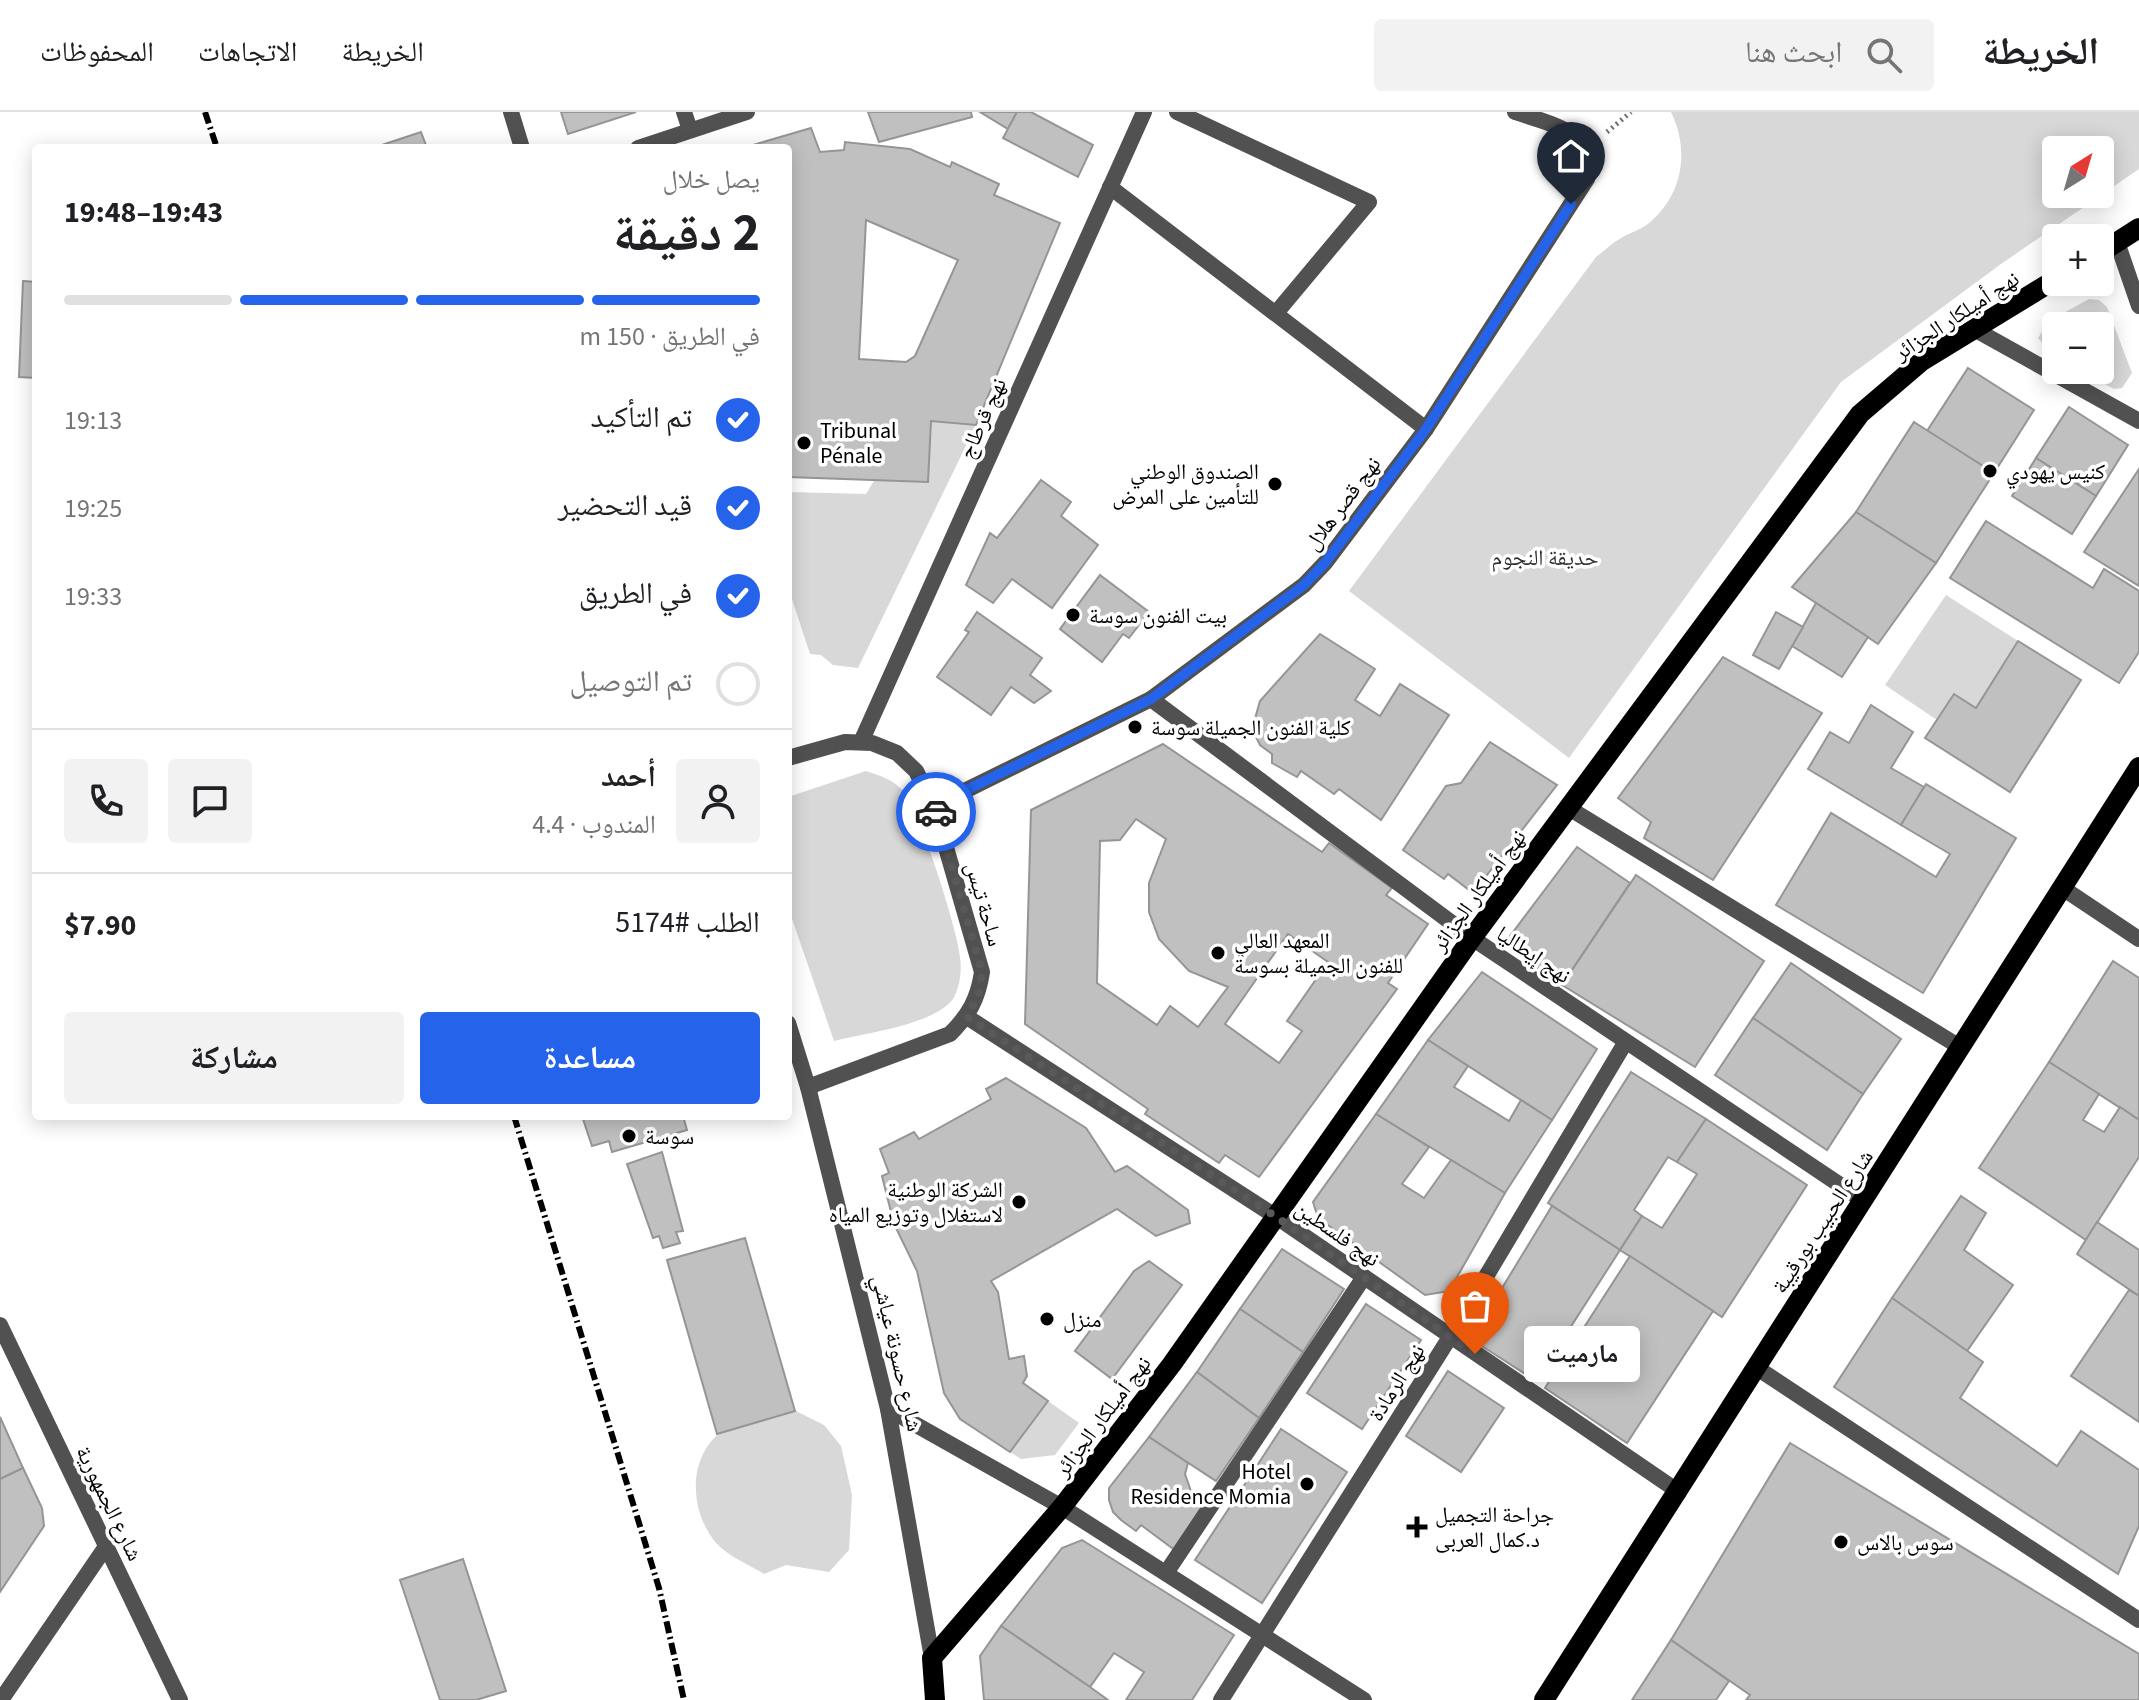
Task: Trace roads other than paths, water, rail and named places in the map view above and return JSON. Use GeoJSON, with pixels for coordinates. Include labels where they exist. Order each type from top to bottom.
{"type":"FeatureCollection","features":[{"type":"Feature","properties":{"kind":"main road"},"geometry":{"type":"LineString","coordinates":[[2114,244],[2139,228]]}},
{"type":"Feature","properties":{"kind":"main road","name":"نهج أميلكار الجزائر"},"geometry":{"type":"LineString","coordinates":[[932,1658],[1062,1507],[1172,1364],[1472,938],[1860,414],[1922,361],[2042,288]]}},
{"type":"Feature","properties":{"kind":"main road","name":"شارع الحبيب بورقيبة"},"geometry":{"type":"LineString","coordinates":[[1544,1700],[2139,767]]}},
{"type":"Feature","properties":{"kind":"main road","name":"شارع حسونة عياشي"},"geometry":{"type":"LineString","coordinates":[[932,1658],[935,1700]]}},
{"type":"Feature","properties":{"kind":"street"},"geometry":{"type":"LineString","coordinates":[[511,112],[521,144]]}},
{"type":"Feature","properties":{"kind":"street"},"geometry":{"type":"LineString","coordinates":[[684,112],[690,130]]}},
{"type":"Feature","properties":{"kind":"street"},"geometry":{"type":"LineString","coordinates":[[650,144],[747,112]]}},
{"type":"Feature","properties":{"kind":"street","name":"نهج قرطاج"},"geometry":{"type":"LineString","coordinates":[[861,742],[1144,112]]}},
{"type":"Feature","properties":{"kind":"street"},"geometry":{"type":"LineString","coordinates":[[1177,112],[1369,202],[1276,313]]}},
{"type":"Feature","properties":{"kind":"street","name":"نهج قصر هلال"},"geometry":{"type":"LineString","coordinates":[[934,806],[1151,699],[1304,585],[1325,563],[1426,429],[1587,179],[1589,155],[1576,135],[1515,112]]}},
{"type":"Feature","properties":{"kind":"street"},"geometry":{"type":"LineString","coordinates":[[1110,187],[1426,429]]}},
{"type":"Feature","properties":{"kind":"street"},"geometry":{"type":"LineString","coordinates":[[2114,257],[2139,306]]}},
{"type":"Feature","properties":{"kind":"street"},"geometry":{"type":"LineString","coordinates":[[1974,329],[2139,421]]}},
{"type":"Feature","properties":{"kind":"street","name":"نهج إيطاليا"},"geometry":{"type":"LineString","coordinates":[[1151,699],[1472,938],[1864,1201]]}},
{"type":"Feature","properties":{"kind":"street","name":"ساحة تيس"},"geometry":{"type":"LineString","coordinates":[[792,757],[845,742],[861,742],[897,753],[916,771],[934,806],[982,972],[978,996],[967,1017]]}},
{"type":"Feature","properties":{"kind":"street"},"geometry":{"type":"LineString","coordinates":[[1567,807],[1960,1047]]}},
{"type":"Feature","properties":{"kind":"street"},"geometry":{"type":"LineString","coordinates":[[2061,887],[2139,939]]}},
{"type":"Feature","properties":{"kind":"street"},"geometry":{"type":"LineString","coordinates":[[808,1087],[929,1045],[950,1034],[967,1017]]}},
{"type":"Feature","properties":{"kind":"street","name":"نهج فلسطين"},"geometry":{"type":"LineString","coordinates":[[967,1017],[1275,1216],[1679,1492]]}},
{"type":"Feature","properties":{"kind":"street","name":"شارع حسونة عياشي"},"geometry":{"type":"LineString","coordinates":[[792,1036],[808,1087],[888,1409],[932,1658]]}},
{"type":"Feature","properties":{"kind":"street","name":"نهج الرمادة"},"geometry":{"type":"LineString","coordinates":[[1221,1700],[1450,1337],[1625,1043]]}},
{"type":"Feature","properties":{"kind":"street"},"geometry":{"type":"LineString","coordinates":[[1166,1573],[1364,1277]]}},
{"type":"Feature","properties":{"kind":"street","name":"شارع الجمهورية"},"geometry":{"type":"LineString","coordinates":[[0,1325],[180,1700]]}},
{"type":"Feature","properties":{"kind":"street"},"geometry":{"type":"LineString","coordinates":[[1757,1368],[2139,1620]]}},
{"type":"Feature","properties":{"kind":"street"},"geometry":{"type":"LineString","coordinates":[[888,1409],[1062,1507],[1364,1700]]}},
{"type":"Feature","properties":{"kind":"street"},"geometry":{"type":"LineString","coordinates":[[1,1700],[107,1545]]}},
{"type":"Feature","properties":{"kind":"railway"},"geometry":{"type":"LineString","coordinates":[[205,112],[216,144]]}},
{"type":"Feature","properties":{"kind":"railway"},"geometry":{"type":"LineString","coordinates":[[515,1120],[659,1588],[684,1700]]}},
{"type":"Feature","properties":{"kind":"place","name":"Tribunal Pénale"},"geometry":{"type":"Point","coordinates":[804,443]}},
{"type":"Feature","properties":{"kind":"place","name":"كنيس يهودي"},"geometry":{"type":"Point","coordinates":[1990,471]}},
{"type":"Feature","properties":{"kind":"place","name":"الصندوق الوطني للتأمين على المرض"},"geometry":{"type":"Point","coordinates":[1275,484]}},
{"type":"Feature","properties":{"kind":"place","name":"بيت الفنون سوسة"},"geometry":{"type":"Point","coordinates":[1073,615]}},
{"type":"Feature","properties":{"kind":"place","name":"كلية الفنون الجميلة سوسة"},"geometry":{"type":"Point","coordinates":[1135,727]}},
{"type":"Feature","properties":{"kind":"place","name":"المعهد العالي للفنون الجميلة بسوسة"},"geometry":{"type":"Point","coordinates":[1218,953]}},
{"type":"Feature","properties":{"kind":"place","name":"سوسة"},"geometry":{"type":"Point","coordinates":[629,1136]}},
{"type":"Feature","properties":{"kind":"place","name":"الشركة الوطنية لاستغلال وتوزيع المياه"},"geometry":{"type":"Point","coordinates":[1019,1202]}},
{"type":"Feature","properties":{"kind":"place","name":"منزل"},"geometry":{"type":"Point","coordinates":[1047,1319]}},
{"type":"Feature","properties":{"kind":"place","name":"مارميت"},"geometry":{"type":"Point","coordinates":[1475,1354]}},
{"type":"Feature","properties":{"kind":"place","name":"Hotel Residence Momia"},"geometry":{"type":"Point","coordinates":[1307,1484]}},
{"type":"Feature","properties":{"kind":"place","name":"جراحة التجميل د.كمال العربى"},"geometry":{"type":"Point","coordinates":[1417,1527]}},
{"type":"Feature","properties":{"kind":"place","name":"سوس بالاس"},"geometry":{"type":"Point","coordinates":[1841,1542]}},
{"type":"Feature","properties":{"kind":"park label","name":"حديقة النجوم"},"geometry":{"type":"Point","coordinates":[1545,557]}}]}
